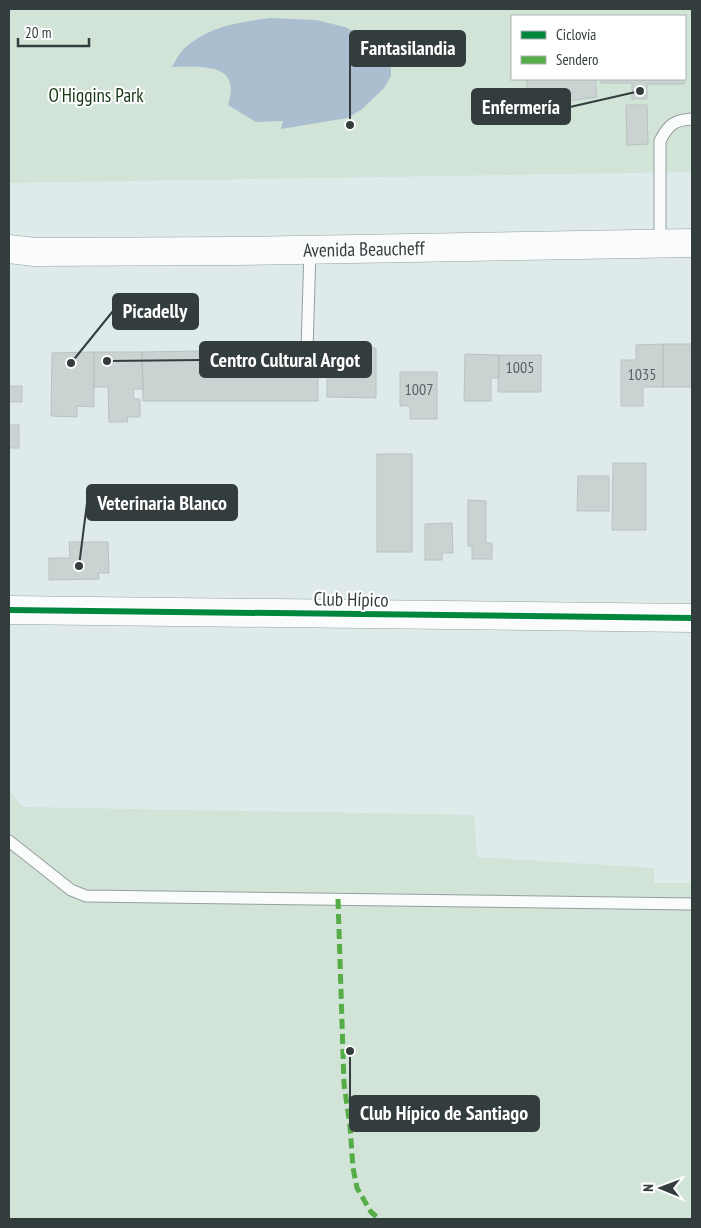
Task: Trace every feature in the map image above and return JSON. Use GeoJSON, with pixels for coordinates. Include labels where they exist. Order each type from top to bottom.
{"type":"FeatureCollection","features":[{"type":"Feature","properties":{"kind":"main road","name":"Avenida Beaucheff"},"geometry":{"type":"LineString","coordinates":[[18,252],[310,250],[692,243]]}},
{"type":"Feature","properties":{"kind":"main road","name":"Club Hípico"},"geometry":{"type":"LineString","coordinates":[[9,610],[692,618]]}},
{"type":"Feature","properties":{"kind":"lane"},"geometry":{"type":"LineString","coordinates":[[660,243],[660,141],[666,128],[675,122],[692,120]]}},
{"type":"Feature","properties":{"kind":"lane"},"geometry":{"type":"LineString","coordinates":[[308,349],[310,250]]}},
{"type":"Feature","properties":{"kind":"lane"},"geometry":{"type":"LineString","coordinates":[[9,842],[70,890],[86,896],[692,904]]}},
{"type":"Feature","properties":{"kind":"green space","name":"O'Higgins Park"},"geometry":{"type":"Polygon","coordinates":[[[9,9],[692,9],[692,172],[9,183],[9,9]]]}},
{"type":"Feature","properties":{"kind":"green space"},"geometry":{"type":"Polygon","coordinates":[[[9,790],[23,807],[474,815],[477,857],[654,868],[654,883],[692,883],[692,1219],[9,1219],[9,790]]]}},
{"type":"Feature","properties":{"kind":"water"},"geometry":{"type":"Polygon","coordinates":[[[270,18],[316,20],[345,27],[374,42],[391,60],[391,76],[384,88],[361,110],[347,118],[281,129],[283,121],[256,122],[228,105],[231,91],[229,81],[224,74],[207,68],[172,67],[183,50],[192,42],[212,31],[246,21],[270,18]]]}},
{"type":"Feature","properties":{"kind":"building"},"geometry":{"type":"Polygon","coordinates":[[[526,80],[595,80],[597,97],[530,106],[526,80]]]}},
{"type":"Feature","properties":{"kind":"building"},"geometry":{"type":"Polygon","coordinates":[[[601,80],[684,80],[684,84],[647,84],[647,99],[632,99],[632,83],[601,83],[601,80]]]}},
{"type":"Feature","properties":{"kind":"building"},"geometry":{"type":"Polygon","coordinates":[[[626,105],[647,105],[648,144],[627,145],[626,105]]]}},
{"type":"Feature","properties":{"kind":"building"},"geometry":{"type":"Polygon","coordinates":[[[663,344],[663,387],[643,387],[643,406],[621,406],[621,360],[636,360],[636,345],[663,344]]]}},
{"type":"Feature","properties":{"kind":"building"},"geometry":{"type":"Polygon","coordinates":[[[663,344],[692,344],[692,387],[663,387],[663,344]]]}},
{"type":"Feature","properties":{"kind":"building"},"geometry":{"type":"Polygon","coordinates":[[[327,348],[376,348],[376,398],[327,397],[327,348]]]}},
{"type":"Feature","properties":{"kind":"building"},"geometry":{"type":"Polygon","coordinates":[[[318,349],[318,401],[143,401],[142,352],[318,349]]]}},
{"type":"Feature","properties":{"kind":"building"},"geometry":{"type":"Polygon","coordinates":[[[94,352],[94,407],[77,406],[77,417],[51,416],[52,353],[94,352]]]}},
{"type":"Feature","properties":{"kind":"building"},"geometry":{"type":"Polygon","coordinates":[[[94,352],[142,352],[143,389],[133,389],[134,399],[140,399],[140,417],[127,417],[128,422],[109,422],[108,387],[94,387],[94,352]]]}},
{"type":"Feature","properties":{"kind":"building"},"geometry":{"type":"Polygon","coordinates":[[[465,354],[499,355],[499,378],[491,378],[491,401],[464,401],[465,354]]]}},
{"type":"Feature","properties":{"kind":"building"},"geometry":{"type":"Polygon","coordinates":[[[499,355],[541,355],[541,392],[498,392],[499,355]]]}},
{"type":"Feature","properties":{"kind":"building"},"geometry":{"type":"Polygon","coordinates":[[[400,372],[437,372],[437,419],[410,419],[410,406],[400,406],[400,372]]]}},
{"type":"Feature","properties":{"kind":"building"},"geometry":{"type":"Polygon","coordinates":[[[9,386],[22,386],[22,402],[9,402],[9,386]]]}},
{"type":"Feature","properties":{"kind":"building"},"geometry":{"type":"Polygon","coordinates":[[[9,425],[19,425],[19,448],[9,448],[9,425]]]}},
{"type":"Feature","properties":{"kind":"building"},"geometry":{"type":"Polygon","coordinates":[[[377,454],[412,454],[412,552],[377,552],[377,454]]]}},
{"type":"Feature","properties":{"kind":"building"},"geometry":{"type":"Polygon","coordinates":[[[613,463],[646,463],[646,530],[612,530],[613,463]]]}},
{"type":"Feature","properties":{"kind":"building"},"geometry":{"type":"Polygon","coordinates":[[[578,476],[609,476],[609,511],[577,511],[578,476]]]}},
{"type":"Feature","properties":{"kind":"building"},"geometry":{"type":"Polygon","coordinates":[[[468,500],[486,501],[486,543],[492,543],[492,559],[472,559],[472,546],[468,546],[468,500]]]}},
{"type":"Feature","properties":{"kind":"building"},"geometry":{"type":"Polygon","coordinates":[[[452,523],[453,553],[442,553],[442,560],[425,560],[425,524],[452,523]]]}},
{"type":"Feature","properties":{"kind":"building"},"geometry":{"type":"Polygon","coordinates":[[[69,542],[108,542],[109,573],[98,573],[99,579],[49,580],[49,558],[70,558],[69,542]]]}},
{"type":"Feature","properties":{"kind":"marked path"},"geometry":{"type":"LineString","coordinates":[[338,899],[344,1084],[353,1168],[357,1188],[371,1212],[379,1219]]}},
{"type":"Feature","properties":{"kind":"cycle path"},"geometry":{"type":"LineString","coordinates":[[9,610],[692,618]]}},
{"type":"Feature","properties":{"kind":"place","name":"Enfermería"},"geometry":{"type":"Point","coordinates":[640,91]}},
{"type":"Feature","properties":{"kind":"place","name":"Fantasilandia"},"geometry":{"type":"Point","coordinates":[350,125]}},
{"type":"Feature","properties":{"kind":"place","name":"Centro Cultural Argot"},"geometry":{"type":"Point","coordinates":[107,361]}},
{"type":"Feature","properties":{"kind":"place","name":"Picadelly"},"geometry":{"type":"Point","coordinates":[71,363]}},
{"type":"Feature","properties":{"kind":"place","name":"Veterinaria Blanco"},"geometry":{"type":"Point","coordinates":[79,566]}},
{"type":"Feature","properties":{"kind":"place","name":"Club Hípico de Santiago"},"geometry":{"type":"Point","coordinates":[350,1051]}}]}
